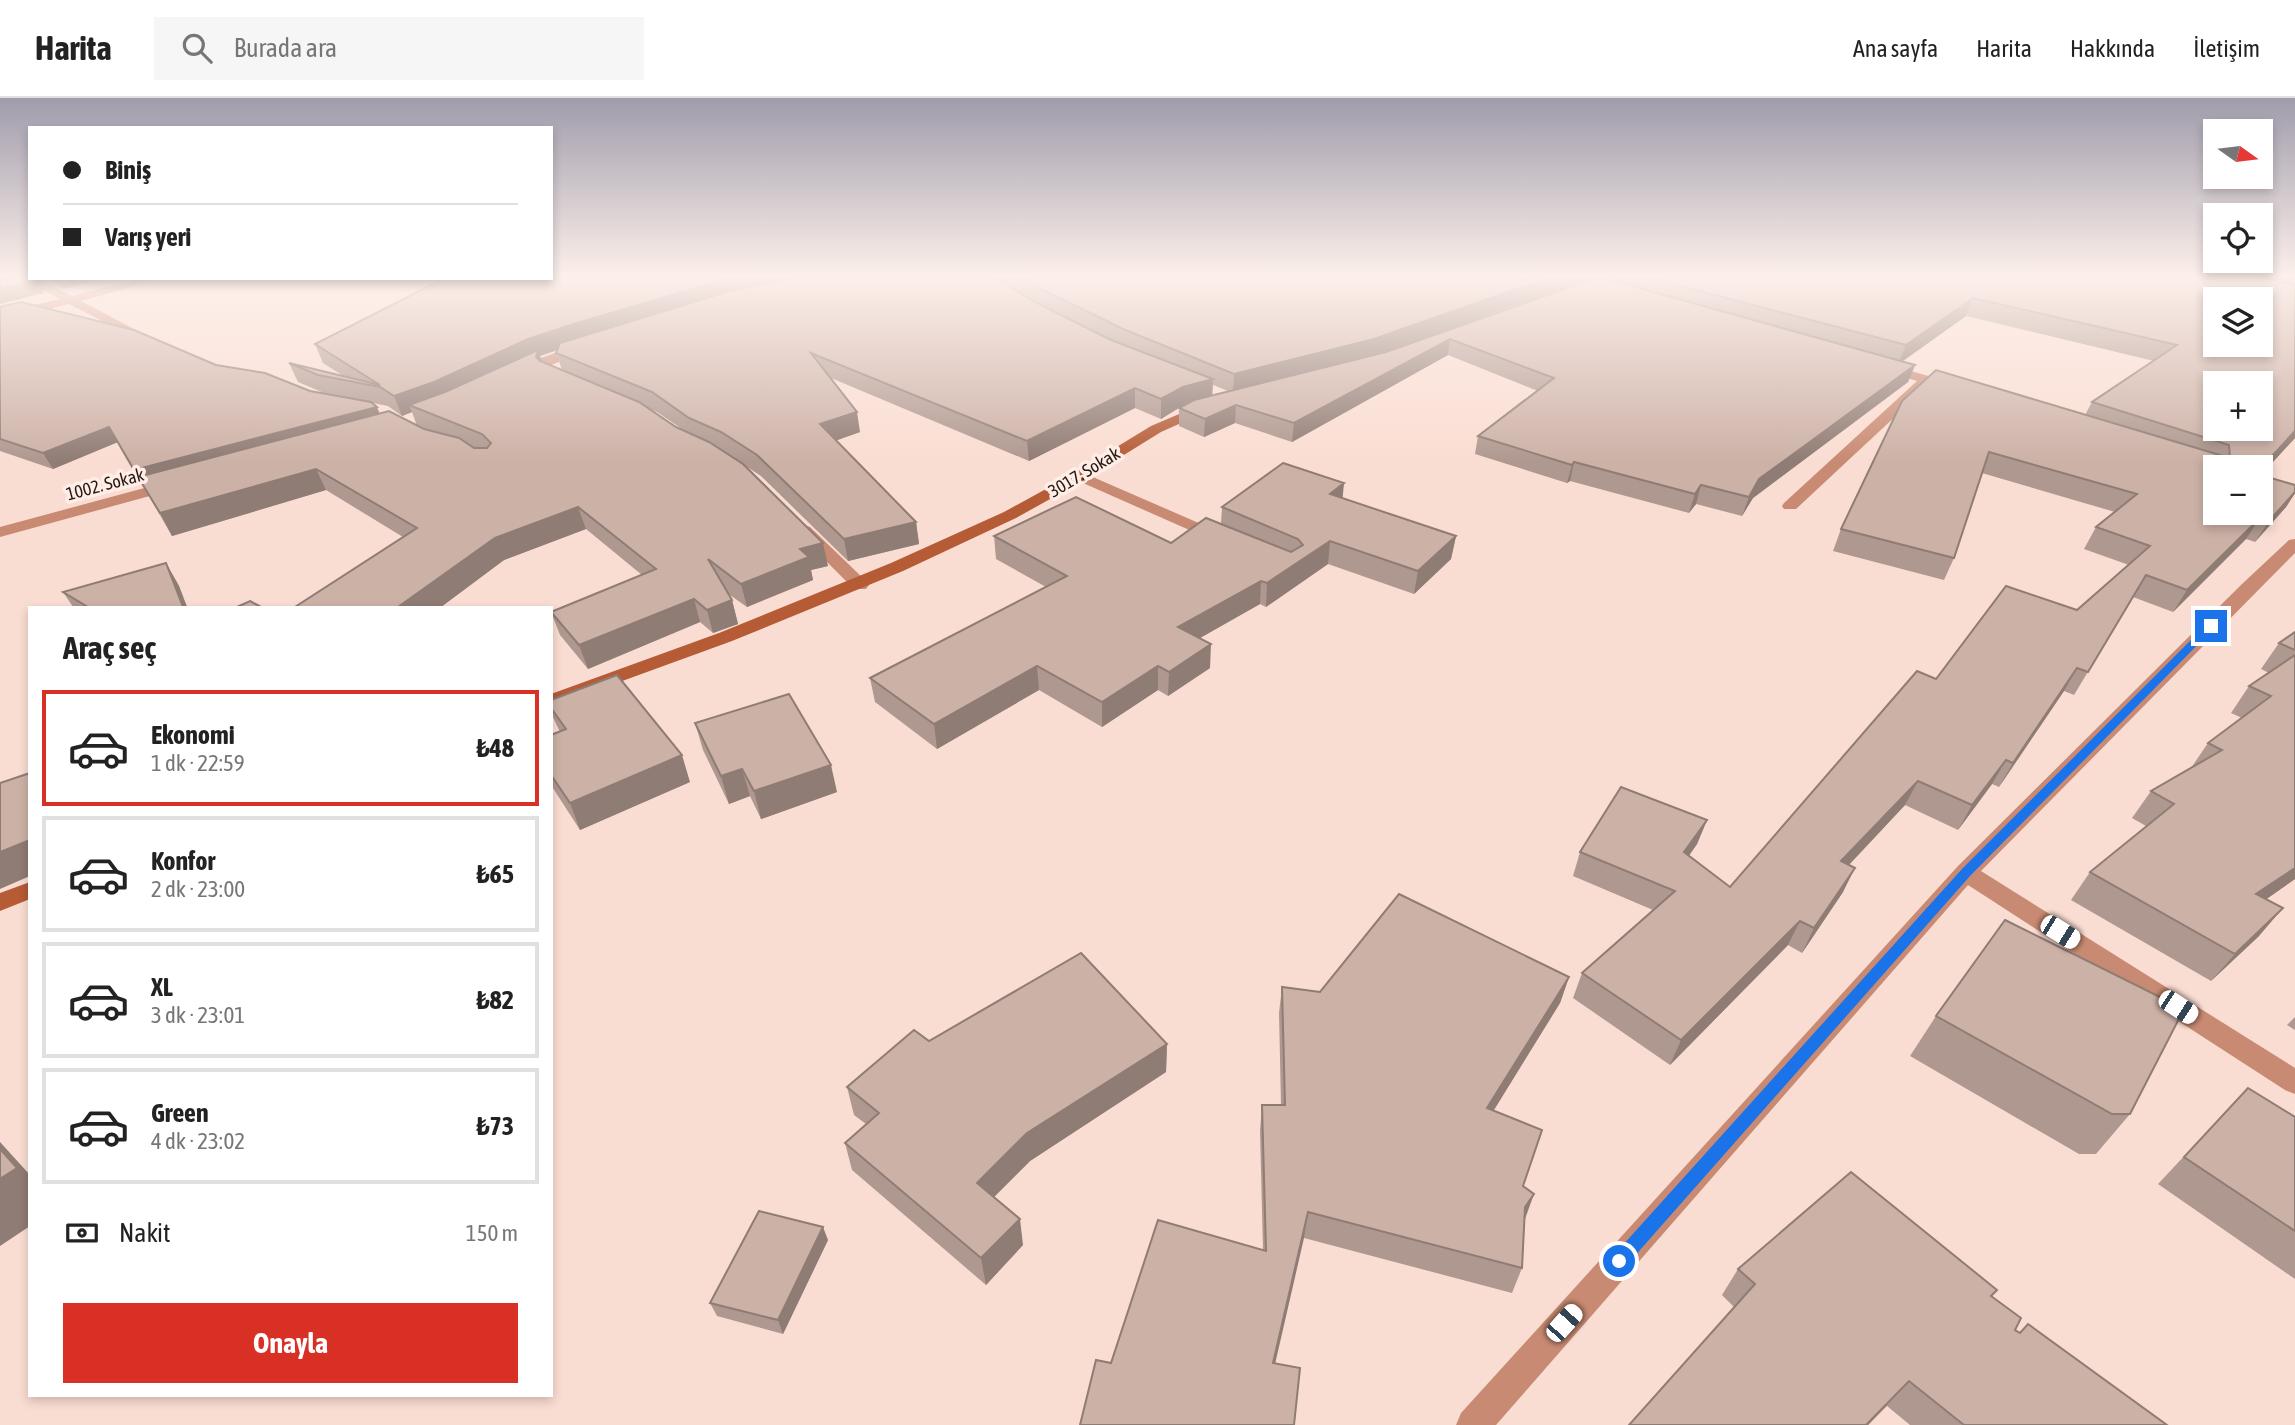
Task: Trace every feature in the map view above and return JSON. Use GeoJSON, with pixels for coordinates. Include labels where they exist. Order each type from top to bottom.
{"type":"FeatureCollection","features":[{"type":"Feature","properties":{"kind":"street"},"geometry":{"type":"LineString","coordinates":[[147,338],[158,344]]}},
{"type":"Feature","properties":{"kind":"street"},"geometry":{"type":"LineString","coordinates":[[506,380],[559,356],[599,343]]}},
{"type":"Feature","properties":{"kind":"street"},"geometry":{"type":"LineString","coordinates":[[552,375],[559,356]]}},
{"type":"Feature","properties":{"kind":"street"},"geometry":{"type":"LineString","coordinates":[[1874,364],[1966,392]]}},
{"type":"Feature","properties":{"kind":"street"},"geometry":{"type":"LineString","coordinates":[[1790,506],[1927,379]]}},
{"type":"Feature","properties":{"kind":"street","name":"3017. Sokak"},"geometry":{"type":"LineString","coordinates":[[553,700],[690,652],[860,585],[1012,513],[1079,477],[1148,433],[1188,412],[1222,403]]}},
{"type":"Feature","properties":{"kind":"street"},"geometry":{"type":"LineString","coordinates":[[1079,477],[1240,547]]}},
{"type":"Feature","properties":{"kind":"street","name":"1002. Sokak"},"geometry":{"type":"LineString","coordinates":[[0,532],[188,481]]}},
{"type":"Feature","properties":{"kind":"street"},"geometry":{"type":"LineString","coordinates":[[793,519],[860,585]]}},
{"type":"Feature","properties":{"kind":"street"},"geometry":{"type":"LineString","coordinates":[[1473,1425],[1966,872],[2291,554]]}},
{"type":"Feature","properties":{"kind":"street"},"geometry":{"type":"LineString","coordinates":[[1966,872],[2295,1082]]}},
{"type":"Feature","properties":{"kind":"street"},"geometry":{"type":"LineString","coordinates":[[0,902],[28,891]]}},
{"type":"Feature","properties":{"kind":"building"},"geometry":{"type":"Polygon","coordinates":[[[0,338],[153,338],[216,365],[265,373],[310,391],[371,402],[377,407],[134,470],[109,427],[43,453],[0,439],[0,338]]]}},
{"type":"Feature","properties":{"kind":"building"},"geometry":{"type":"Polygon","coordinates":[[[327,338],[531,338],[434,382],[394,396],[380,387],[318,375],[289,363],[380,385],[315,344],[327,338]]]}},
{"type":"Feature","properties":{"kind":"building"},"geometry":{"type":"Polygon","coordinates":[[[577,338],[1107,338],[1213,379],[1183,387],[1161,399],[1135,388],[1027,441],[811,353],[857,412],[820,424],[916,522],[844,539],[757,455],[721,432],[689,418],[652,392],[556,353],[560,343],[577,338]]]}},
{"type":"Feature","properties":{"kind":"building"},"geometry":{"type":"Polygon","coordinates":[[[1145,338],[1377,338],[1374,339],[1234,374],[1145,338]]]}},
{"type":"Feature","properties":{"kind":"building"},"geometry":{"type":"Polygon","coordinates":[[[1426,338],[1818,338],[1915,365],[1759,479],[1749,497],[1701,485],[1695,494],[1574,462],[1572,465],[1478,436],[1554,378],[1450,339],[1294,423],[1236,405],[1205,419],[1179,408],[1194,400],[1386,352],[1426,338]]]}},
{"type":"Feature","properties":{"kind":"building"},"geometry":{"type":"Polygon","coordinates":[[[1879,338],[1916,338],[1906,345],[1879,338]]]}},
{"type":"Feature","properties":{"kind":"building"},"geometry":{"type":"Polygon","coordinates":[[[2146,338],[2203,338],[2203,357],[2273,357],[2273,338],[2295,338],[2295,431],[2273,455],[2230,455],[2229,445],[2216,441],[2273,441],[2273,371],[2203,371],[2203,437],[2092,402],[2177,345],[2146,338]]]}},
{"type":"Feature","properties":{"kind":"building"},"geometry":{"type":"Polygon","coordinates":[[[538,350],[536,357],[540,361],[639,402],[676,427],[709,442],[743,464],[823,543],[800,549],[809,557],[741,584],[708,559],[732,600],[707,610],[694,599],[579,645],[553,611],[656,569],[578,507],[495,538],[399,606],[297,606],[417,528],[316,469],[160,513],[138,477],[389,411],[424,429],[459,438],[474,448],[487,448],[491,443],[482,434],[409,405],[445,392],[538,350]]]}},
{"type":"Feature","properties":{"kind":"building"},"geometry":{"type":"Polygon","coordinates":[[[1936,370],[2220,455],[2203,455],[2203,525],[2253,525],[2187,590],[2146,575],[2088,672],[2077,668],[2013,763],[2006,760],[1972,805],[1918,781],[1841,861],[1855,868],[1814,928],[1800,921],[1681,1040],[1582,973],[1675,891],[1580,852],[1621,787],[1707,820],[1684,852],[1730,887],[1917,671],[1936,679],[2006,586],[2077,610],[2150,546],[2096,527],[2137,494],[1989,452],[1954,558],[1841,529],[1902,401],[1936,370]]]}},
{"type":"Feature","properties":{"kind":"building"},"geometry":{"type":"Polygon","coordinates":[[[1283,463],[1344,483],[1330,494],[1456,536],[1418,571],[1330,541],[1267,583],[1261,581],[1178,627],[1211,644],[1169,672],[1158,666],[1102,702],[1037,666],[934,724],[870,678],[1067,576],[994,536],[1076,497],[1171,543],[1206,518],[1291,552],[1303,545],[1298,539],[1222,507],[1283,463]]]}},
{"type":"Feature","properties":{"kind":"building"},"geometry":{"type":"Polygon","coordinates":[[[2273,479],[2295,485],[2295,492],[2273,517],[2273,479]]]}},
{"type":"Feature","properties":{"kind":"building"},"geometry":{"type":"Polygon","coordinates":[[[166,563],[183,606],[86,606],[63,592],[166,563]]]}},
{"type":"Feature","properties":{"kind":"building"},"geometry":{"type":"Polygon","coordinates":[[[250,601],[259,606],[239,606],[250,601]]]}},
{"type":"Feature","properties":{"kind":"building"},"geometry":{"type":"Polygon","coordinates":[[[2295,632],[2295,650],[2279,643],[2295,632]]]}},
{"type":"Feature","properties":{"kind":"building"},"geometry":{"type":"Polygon","coordinates":[[[2295,655],[2295,868],[2256,894],[2283,908],[2235,954],[2090,872],[2174,804],[2151,791],[2222,750],[2208,743],[2271,696],[2249,686],[2295,655]]]}},
{"type":"Feature","properties":{"kind":"building"},"geometry":{"type":"Polygon","coordinates":[[[617,675],[682,755],[570,803],[553,778],[553,734],[566,729],[553,711],[553,699],[617,675]]]}},
{"type":"Feature","properties":{"kind":"building"},"geometry":{"type":"Polygon","coordinates":[[[789,694],[831,765],[754,791],[742,769],[721,776],[695,723],[789,694]]]}},
{"type":"Feature","properties":{"kind":"building"},"geometry":{"type":"Polygon","coordinates":[[[28,774],[28,841],[0,852],[0,783],[28,774]]]}},
{"type":"Feature","properties":{"kind":"building"},"geometry":{"type":"Polygon","coordinates":[[[1399,894],[1569,977],[1487,1108],[1542,1130],[1523,1186],[1534,1194],[1525,1207],[1522,1268],[1308,1212],[1273,1363],[1300,1368],[1294,1425],[1080,1425],[1096,1360],[1111,1363],[1158,1220],[1266,1251],[1262,1105],[1285,1105],[1282,987],[1320,992],[1399,894]]]}},
{"type":"Feature","properties":{"kind":"building"},"geometry":{"type":"Polygon","coordinates":[[[2005,920],[2184,1009],[2130,1114],[2112,1114],[1936,1016],[2005,920]]]}},
{"type":"Feature","properties":{"kind":"building"},"geometry":{"type":"Polygon","coordinates":[[[1081,953],[1167,1044],[1027,1133],[977,1183],[1020,1219],[981,1258],[845,1143],[879,1113],[847,1087],[914,1030],[929,1041],[1081,953]]]}},
{"type":"Feature","properties":{"kind":"building"},"geometry":{"type":"Polygon","coordinates":[[[2248,1088],[2295,1117],[2295,1231],[2184,1157],[2248,1088]]]}},
{"type":"Feature","properties":{"kind":"building"},"geometry":{"type":"Polygon","coordinates":[[[0,1149],[17,1168],[0,1179],[0,1149]]]}},
{"type":"Feature","properties":{"kind":"building"},"geometry":{"type":"Polygon","coordinates":[[[1851,1172],[1997,1290],[1991,1296],[2021,1318],[2015,1330],[2020,1333],[2028,1324],[2167,1425],[1964,1425],[1909,1381],[1866,1425],[1629,1425],[1755,1284],[1738,1269],[1851,1172]]]}},
{"type":"Feature","properties":{"kind":"building"},"geometry":{"type":"Polygon","coordinates":[[[759,1211],[823,1227],[778,1320],[710,1303],[759,1211]]]}},
{"type":"Feature","properties":{"kind":"route"},"geometry":{"type":"LineString","coordinates":[[1619,1261],[1966,872],[2211,626]]}}]}
